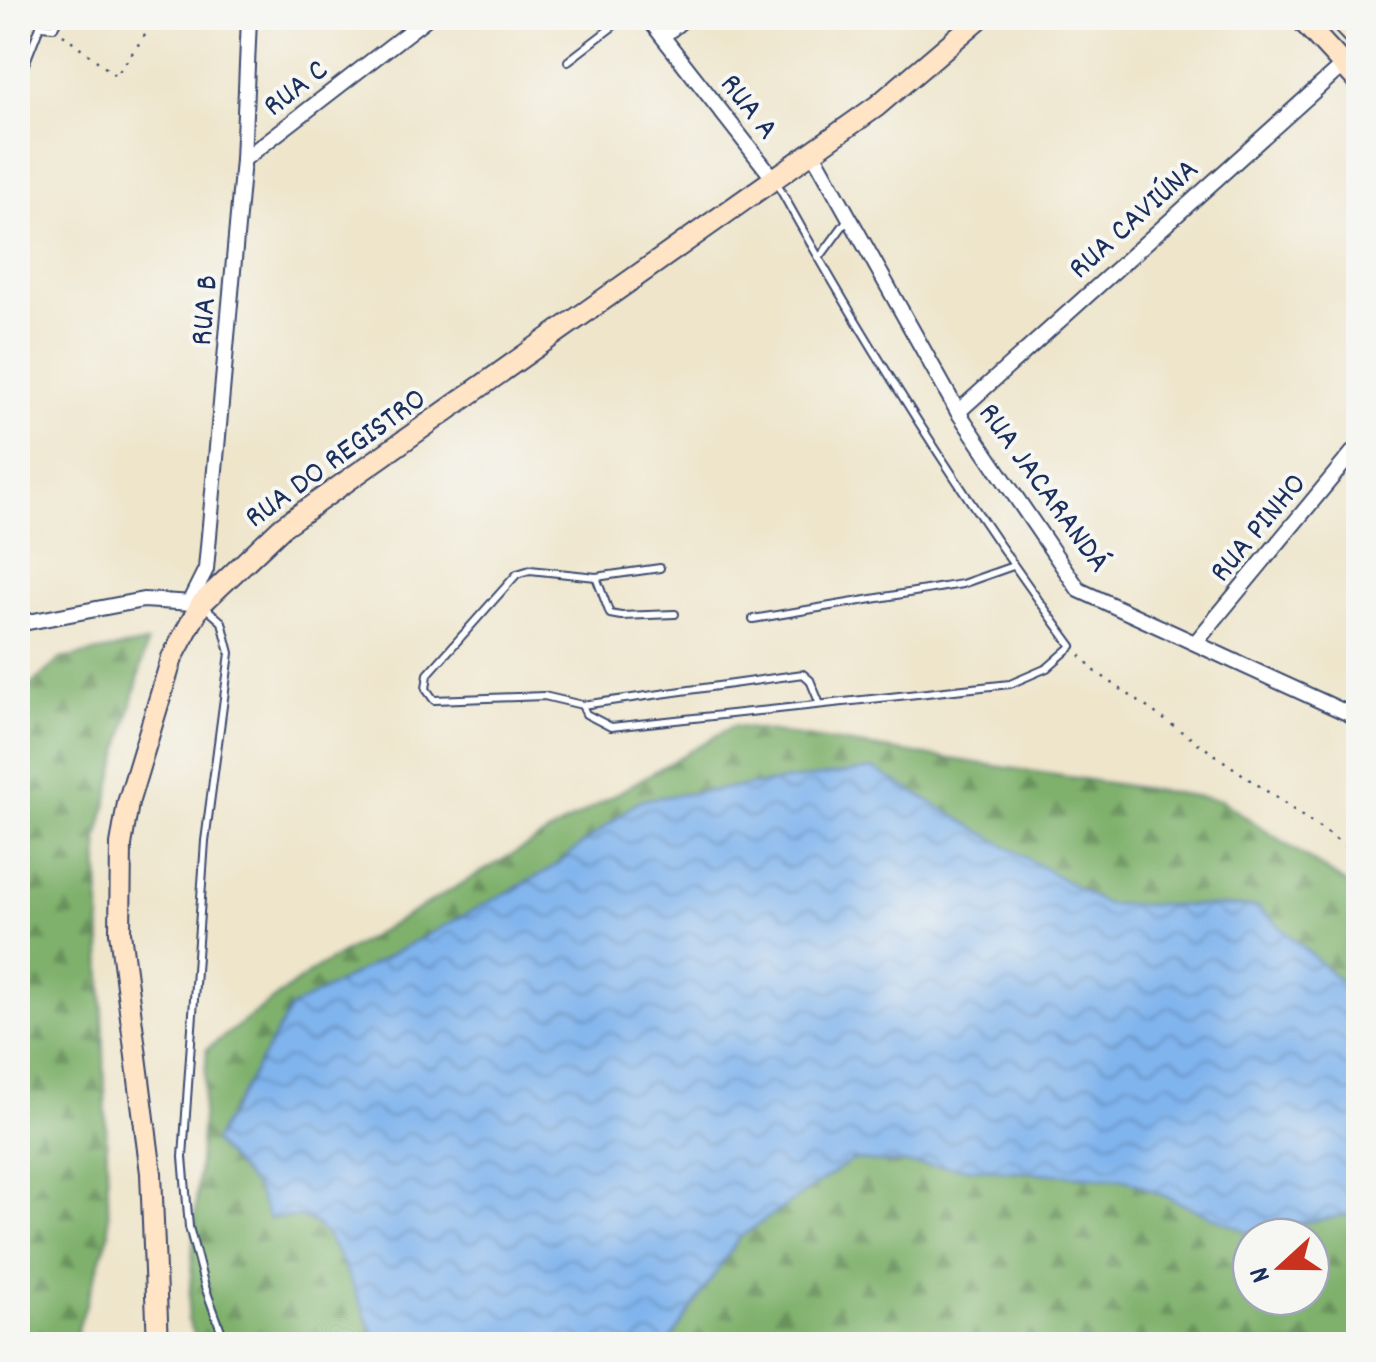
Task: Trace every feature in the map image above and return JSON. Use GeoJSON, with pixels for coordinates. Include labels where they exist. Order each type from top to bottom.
{"type":"FeatureCollection","features":[{"type":"Feature","properties":{"kind":"main road","name":"RUA DO REGISTRO"},"geometry":{"type":"LineString","coordinates":[[158,1344],[151,1174],[120,932],[121,845],[128,803],[172,658],[195,603],[282,528],[877,106],[980,18]]}},
{"type":"Feature","properties":{"kind":"main road"},"geometry":{"type":"LineString","coordinates":[[1300,18],[1358,81]]}},
{"type":"Feature","properties":{"kind":"main road"},"geometry":{"type":"LineString","coordinates":[[1338,18],[1358,40]]}},
{"type":"Feature","properties":{"kind":"street","name":"RUA B"},"geometry":{"type":"LineString","coordinates":[[195,603],[206,569],[243,160],[249,18]]}},
{"type":"Feature","properties":{"kind":"street","name":"RUA C"},"geometry":{"type":"LineString","coordinates":[[243,160],[427,18]]}},
{"type":"Feature","properties":{"kind":"street","name":"RUA A"},"geometry":{"type":"LineString","coordinates":[[648,18],[774,179]]}},
{"type":"Feature","properties":{"kind":"street"},"geometry":{"type":"LineString","coordinates":[[662,36],[684,18]]}},
{"type":"Feature","properties":{"kind":"street","name":"RUA CAVIÚNA"},"geometry":{"type":"LineString","coordinates":[[958,412],[1343,64]]}},
{"type":"Feature","properties":{"kind":"street","name":"RUA JACARANDÁ"},"geometry":{"type":"LineString","coordinates":[[812,151],[958,412],[1079,590],[1358,718]]}},
{"type":"Feature","properties":{"kind":"street","name":"RUA PINHO"},"geometry":{"type":"LineString","coordinates":[[1196,642],[1358,446]]}},
{"type":"Feature","properties":{"kind":"street"},"geometry":{"type":"LineString","coordinates":[[20,624],[143,600],[195,603]]}},
{"type":"Feature","properties":{"kind":"lane"},"geometry":{"type":"LineString","coordinates":[[18,82],[40,22],[54,27],[60,18]]}},
{"type":"Feature","properties":{"kind":"lane"},"geometry":{"type":"LineString","coordinates":[[568,61],[624,18]]}},
{"type":"Feature","properties":{"kind":"lane"},"geometry":{"type":"LineString","coordinates":[[582,706],[586,714],[611,727],[1010,684],[1048,668],[1072,646],[1013,566],[903,398],[774,179]]}},
{"type":"Feature","properties":{"kind":"lane"},"geometry":{"type":"LineString","coordinates":[[819,258],[849,217]]}},
{"type":"Feature","properties":{"kind":"lane"},"geometry":{"type":"LineString","coordinates":[[753,619],[962,584],[1013,566]]}},
{"type":"Feature","properties":{"kind":"lane"},"geometry":{"type":"LineString","coordinates":[[660,568],[596,577],[530,570],[517,574],[428,674],[426,689],[434,700],[544,696],[582,706],[803,674],[810,680],[818,702]]}},
{"type":"Feature","properties":{"kind":"lane"},"geometry":{"type":"LineString","coordinates":[[596,577],[610,614],[676,614]]}},
{"type":"Feature","properties":{"kind":"lane"},"geometry":{"type":"LineString","coordinates":[[18,585],[20,624]]}},
{"type":"Feature","properties":{"kind":"lane"},"geometry":{"type":"LineString","coordinates":[[195,603],[222,622],[230,653],[204,860],[183,1157],[190,1227],[226,1344]]}},
{"type":"Feature","properties":{"kind":"path"},"geometry":{"type":"LineString","coordinates":[[54,27],[116,76],[157,18]]}},
{"type":"Feature","properties":{"kind":"path"},"geometry":{"type":"LineString","coordinates":[[1072,646],[1095,671],[1358,856]]}},
{"type":"Feature","properties":{"kind":"green space"},"geometry":{"type":"Polygon","coordinates":[[[147,643],[98,839],[109,1234],[73,1344],[18,1344],[18,696],[61,659],[147,643]]]}},
{"type":"Feature","properties":{"kind":"green space"},"geometry":{"type":"Polygon","coordinates":[[[733,726],[1220,800],[1358,892],[1358,1344],[199,1344],[188,1320],[207,1049],[312,971],[733,726]]]}},
{"type":"Feature","properties":{"kind":"water"},"geometry":{"type":"Polygon","coordinates":[[[874,769],[1105,904],[1258,907],[1358,997],[1358,1213],[1331,1218],[1231,1217],[1231,1225],[1125,1179],[852,1160],[739,1238],[668,1344],[378,1344],[342,1262],[324,1233],[304,1219],[269,1219],[256,1189],[213,1142],[291,1008],[549,870],[640,800],[874,769]]]}}]}
